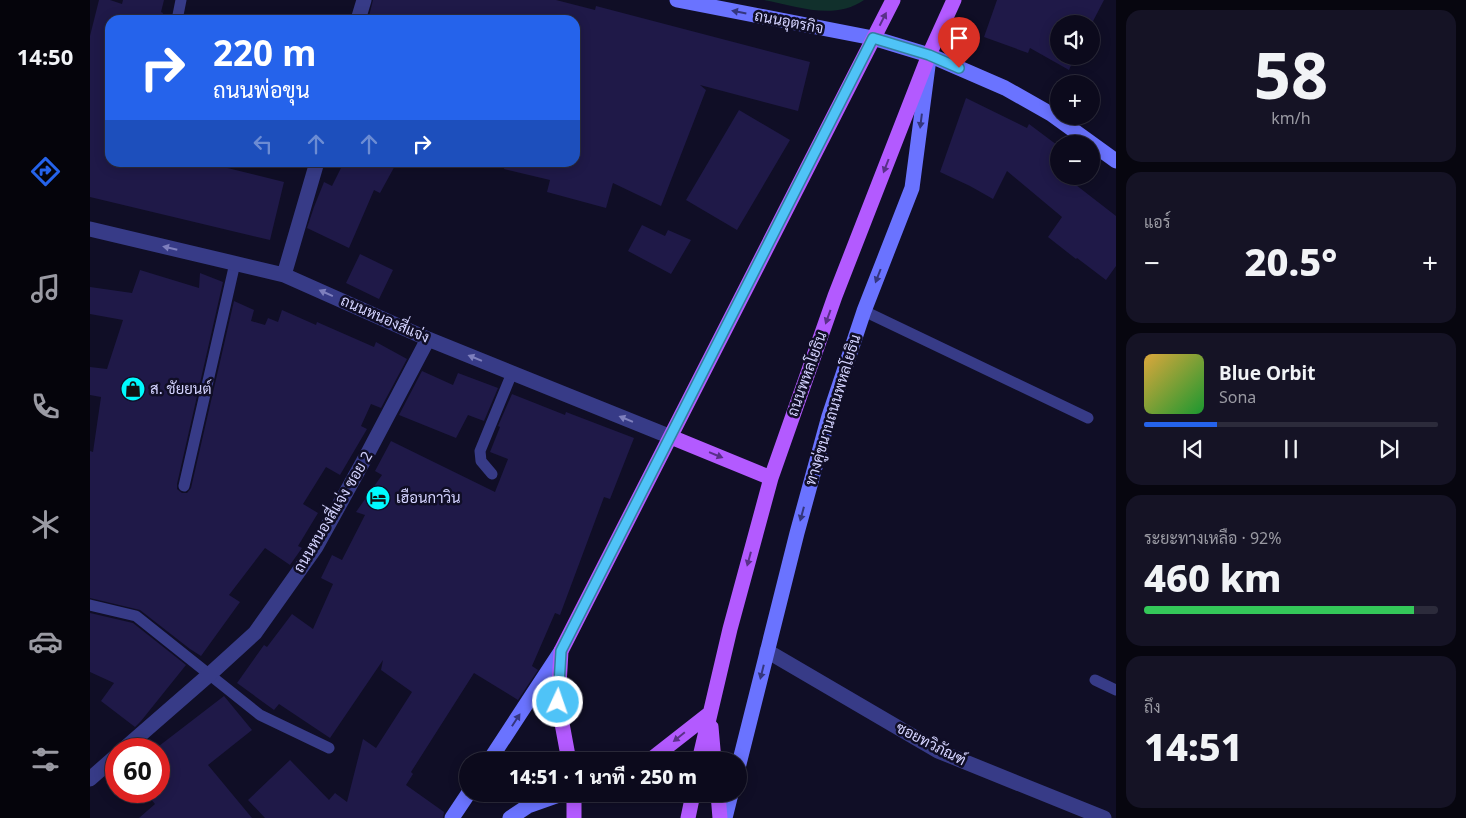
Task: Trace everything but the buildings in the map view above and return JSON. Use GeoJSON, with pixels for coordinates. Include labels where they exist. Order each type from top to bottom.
{"type":"FeatureCollection","features":[{"type":"Feature","properties":{"kind":"main road","name":"ถนนอุตรกิจ"},"geometry":{"type":"LineString","coordinates":[[677,0],[873,38],[929,55],[1005,88],[1051,114],[1116,161]]}},
{"type":"Feature","properties":{"kind":"main road"},"geometry":{"type":"LineString","coordinates":[[495,752],[561,651],[893,0]]}},
{"type":"Feature","properties":{"kind":"main road","name":"ถนนพหลโยธิน"},"geometry":{"type":"LineString","coordinates":[[701,752],[730,629],[771,478],[835,296],[929,55],[954,0]]}},
{"type":"Feature","properties":{"kind":"main road","name":"ทางคู่ขนานถนนพหลโยธิน"},"geometry":{"type":"LineString","coordinates":[[742,752],[797,533],[829,416],[864,311],[912,188],[929,55]]}},
{"type":"Feature","properties":{"kind":"main road"},"geometry":{"type":"LineString","coordinates":[[671,437],[771,478]]}},
{"type":"Feature","properties":{"kind":"main road"},"geometry":{"type":"LineString","coordinates":[[561,651],[558,702],[567,752]]}},
{"type":"Feature","properties":{"kind":"main road"},"geometry":{"type":"LineString","coordinates":[[660,752],[709,714]]}},
{"type":"Feature","properties":{"kind":"main road"},"geometry":{"type":"LineString","coordinates":[[709,714],[713,752]]}},
{"type":"Feature","properties":{"kind":"main road"},"geometry":{"type":"LineString","coordinates":[[452,818],[463,802]]}},
{"type":"Feature","properties":{"kind":"main road"},"geometry":{"type":"LineString","coordinates":[[510,818],[528,806],[539,802]]}},
{"type":"Feature","properties":{"kind":"main road"},"geometry":{"type":"LineString","coordinates":[[574,802],[574,818]]}},
{"type":"Feature","properties":{"kind":"main road"},"geometry":{"type":"LineString","coordinates":[[688,818],[691,802]]}},
{"type":"Feature","properties":{"kind":"main road"},"geometry":{"type":"LineString","coordinates":[[719,802],[720,818]]}},
{"type":"Feature","properties":{"kind":"main road"},"geometry":{"type":"LineString","coordinates":[[725,818],[729,802]]}},
{"type":"Feature","properties":{"kind":"street"},"geometry":{"type":"LineString","coordinates":[[360,15],[364,0]]}},
{"type":"Feature","properties":{"kind":"street"},"geometry":{"type":"LineString","coordinates":[[284,275],[313,167]]}},
{"type":"Feature","properties":{"kind":"street","name":"ถนนหนองสี่แจ่ง"},"geometry":{"type":"LineString","coordinates":[[90,229],[284,275],[428,338],[671,437]]}},
{"type":"Feature","properties":{"kind":"street","name":"ถนนหนองสี่แจ่ง ซอย 2"},"geometry":{"type":"LineString","coordinates":[[137,738],[255,633],[316,547],[428,338]]}},
{"type":"Feature","properties":{"kind":"street","name":"ซอยทวิภัณฑ์"},"geometry":{"type":"LineString","coordinates":[[767,651],[938,751],[1104,818]]}},
{"type":"Feature","properties":{"kind":"street"},"geometry":{"type":"LineString","coordinates":[[90,779],[105,766]]}},
{"type":"Feature","properties":{"kind":"lane"},"geometry":{"type":"LineString","coordinates":[[178,15],[181,0]]}},
{"type":"Feature","properties":{"kind":"lane"},"geometry":{"type":"LineString","coordinates":[[184,486],[235,264]]}},
{"type":"Feature","properties":{"kind":"lane"},"geometry":{"type":"LineString","coordinates":[[864,311],[1088,418]]}},
{"type":"Feature","properties":{"kind":"lane"},"geometry":{"type":"LineString","coordinates":[[492,474],[481,460],[480,451],[512,373]]}},
{"type":"Feature","properties":{"kind":"lane"},"geometry":{"type":"LineString","coordinates":[[90,605],[136,616],[260,715],[329,748]]}},
{"type":"Feature","properties":{"kind":"lane"},"geometry":{"type":"LineString","coordinates":[[1095,680],[1116,690]]}},
{"type":"Feature","properties":{"kind":"green space"},"geometry":{"type":"Polygon","coordinates":[[[764,0],[864,0],[840,10],[828,11],[764,0]]]}},
{"type":"Feature","properties":{"kind":"place","name":"ส. ชัยยนต์"},"geometry":{"type":"Point","coordinates":[133,389]}},
{"type":"Feature","properties":{"kind":"place","name":"เฮือนกาวิน"},"geometry":{"type":"Point","coordinates":[378,498]}},
{"type":"Feature","properties":{"kind":"route"},"geometry":{"type":"LineString","coordinates":[[558,702],[561,651],[873,38],[929,55],[959,68]]}}]}
